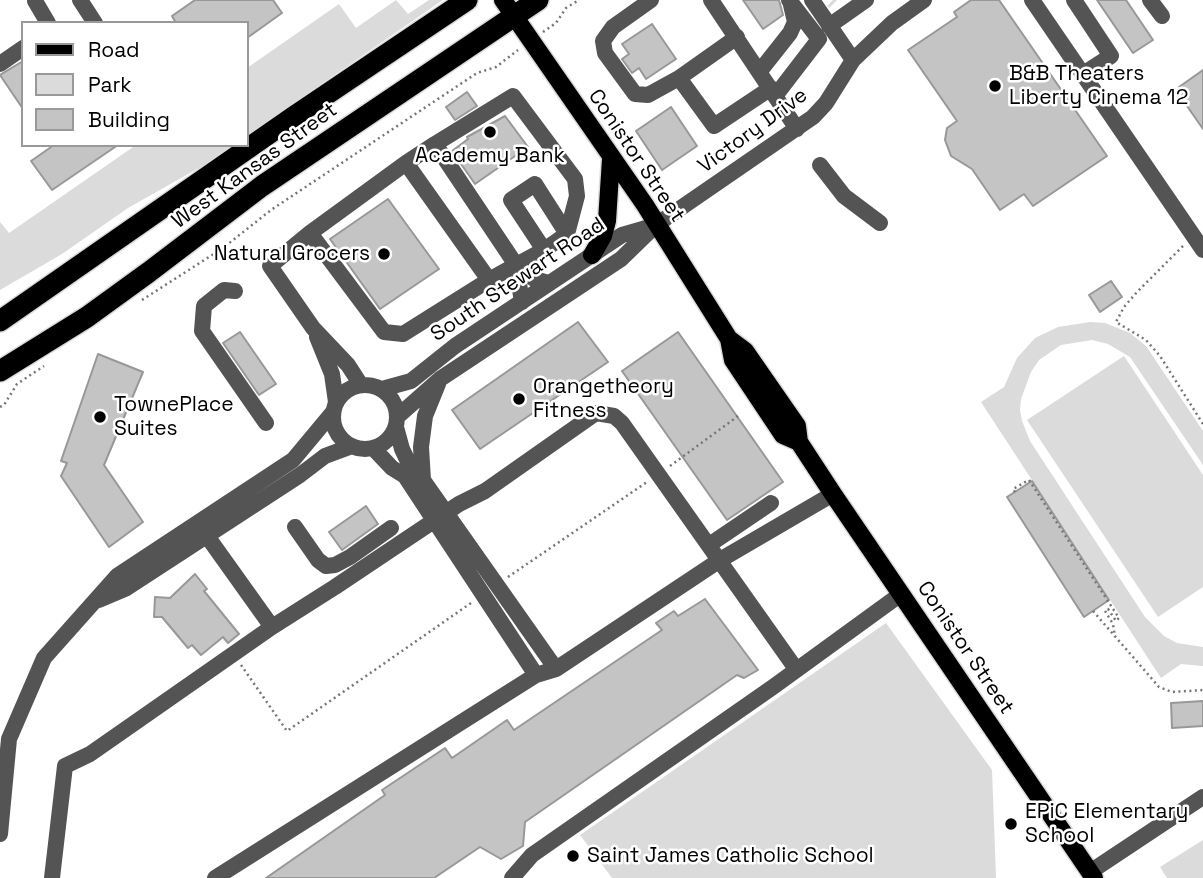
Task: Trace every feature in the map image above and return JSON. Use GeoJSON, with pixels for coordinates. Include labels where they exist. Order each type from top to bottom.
{"type":"FeatureCollection","features":[{"type":"Feature","properties":{"kind":"highway","name":"West Kansas Street"},"geometry":{"type":"LineString","coordinates":[[0,321],[303,110],[467,0]]}},
{"type":"Feature","properties":{"kind":"highway","name":"West Kansas Street"},"geometry":{"type":"LineString","coordinates":[[0,371],[149,272],[261,187],[509,8],[538,0]]}},
{"type":"Feature","properties":{"kind":"highway"},"geometry":{"type":"LineString","coordinates":[[0,302],[44,290]]}},
{"type":"Feature","properties":{"kind":"highway"},"geometry":{"type":"LineString","coordinates":[[0,353],[29,353]]}},
{"type":"Feature","properties":{"kind":"main road","name":"Conistor Street"},"geometry":{"type":"LineString","coordinates":[[509,8],[645,205],[729,339],[733,360],[783,435],[799,442],[1092,875]]}},
{"type":"Feature","properties":{"kind":"main road"},"geometry":{"type":"LineString","coordinates":[[592,255],[603,236],[607,221],[611,159]]}},
{"type":"Feature","properties":{"kind":"street"},"geometry":{"type":"LineString","coordinates":[[80,0],[94,21]]}},
{"type":"Feature","properties":{"kind":"street"},"geometry":{"type":"LineString","coordinates":[[652,0],[613,27],[603,41],[605,54],[635,94],[648,95],[679,78],[737,37]]}},
{"type":"Feature","properties":{"kind":"street"},"geometry":{"type":"LineString","coordinates":[[711,0],[797,129]]}},
{"type":"Feature","properties":{"kind":"street"},"geometry":{"type":"LineString","coordinates":[[812,0],[853,60]]}},
{"type":"Feature","properties":{"kind":"street"},"geometry":{"type":"LineString","coordinates":[[829,26],[839,9],[866,0]]}},
{"type":"Feature","properties":{"kind":"street","name":"Victory Drive"},"geometry":{"type":"LineString","coordinates":[[656,225],[813,117],[826,103],[853,60],[892,23],[923,0]]}},
{"type":"Feature","properties":{"kind":"street"},"geometry":{"type":"LineString","coordinates":[[1032,0],[1203,250]]}},
{"type":"Feature","properties":{"kind":"street"},"geometry":{"type":"LineString","coordinates":[[1074,0],[1111,56],[1083,74]]}},
{"type":"Feature","properties":{"kind":"street"},"geometry":{"type":"LineString","coordinates":[[1150,0],[1162,16]]}},
{"type":"Feature","properties":{"kind":"street"},"geometry":{"type":"LineString","coordinates":[[35,1],[47,21]]}},
{"type":"Feature","properties":{"kind":"street"},"geometry":{"type":"LineString","coordinates":[[679,78],[714,126],[773,91],[819,39],[789,1]]}},
{"type":"Feature","properties":{"kind":"street"},"geometry":{"type":"LineString","coordinates":[[760,71],[790,33],[795,22],[789,1]]}},
{"type":"Feature","properties":{"kind":"street"},"geometry":{"type":"LineString","coordinates":[[0,64],[21,49]]}},
{"type":"Feature","properties":{"kind":"street"},"geometry":{"type":"LineString","coordinates":[[310,233],[384,332],[403,334],[567,234],[577,195],[575,179],[513,96],[407,163],[310,233],[270,266],[313,328],[348,365],[361,385]]}},
{"type":"Feature","properties":{"kind":"street"},"geometry":{"type":"LineString","coordinates":[[435,144],[516,265],[534,279],[549,283]]}},
{"type":"Feature","properties":{"kind":"street"},"geometry":{"type":"LineString","coordinates":[[407,163],[489,280]]}},
{"type":"Feature","properties":{"kind":"street"},"geometry":{"type":"LineString","coordinates":[[820,165],[844,196],[880,223]]}},
{"type":"Feature","properties":{"kind":"street"},"geometry":{"type":"LineString","coordinates":[[544,250],[512,200],[535,184],[567,234]]}},
{"type":"Feature","properties":{"kind":"street","name":"South Stewart Road"},"geometry":{"type":"LineString","coordinates":[[382,389],[411,381],[455,346],[622,235],[656,225]]}},
{"type":"Feature","properties":{"kind":"street","name":"South Stewart Road"},"geometry":{"type":"LineString","coordinates":[[397,422],[440,379],[621,259],[656,225]]}},
{"type":"Feature","properties":{"kind":"street"},"geometry":{"type":"LineString","coordinates":[[516,265],[522,302]]}},
{"type":"Feature","properties":{"kind":"street"},"geometry":{"type":"LineString","coordinates":[[235,291],[224,290],[204,306],[202,331],[266,424]]}},
{"type":"Feature","properties":{"kind":"street"},"geometry":{"type":"LineString","coordinates":[[313,328],[332,374],[337,433],[352,446],[373,448],[382,444],[397,422]]}},
{"type":"Feature","properties":{"kind":"street"},"geometry":{"type":"LineString","coordinates":[[440,379],[425,416],[421,447],[423,480],[440,517]]}},
{"type":"Feature","properties":{"kind":"street"},"geometry":{"type":"LineString","coordinates":[[0,835],[9,739],[44,658],[94,602],[125,589],[293,460],[335,407],[342,394],[361,385],[382,389],[396,406],[402,449],[412,470],[423,480]]}},
{"type":"Feature","properties":{"kind":"street"},"geometry":{"type":"LineString","coordinates":[[52,878],[65,766],[90,754],[272,627],[440,517],[485,491],[596,413],[614,416],[622,423],[796,669]]}},
{"type":"Feature","properties":{"kind":"street"},"geometry":{"type":"LineString","coordinates":[[202,529],[300,475],[325,456],[352,446]]}},
{"type":"Feature","properties":{"kind":"street"},"geometry":{"type":"LineString","coordinates":[[373,448],[392,468],[405,476],[440,517],[490,590],[556,669]]}},
{"type":"Feature","properties":{"kind":"street"},"geometry":{"type":"LineString","coordinates":[[215,878],[536,675],[556,669],[720,560],[833,494]]}},
{"type":"Feature","properties":{"kind":"street"},"geometry":{"type":"LineString","coordinates":[[709,545],[771,503]]}},
{"type":"Feature","properties":{"kind":"street"},"geometry":{"type":"LineString","coordinates":[[295,527],[318,560],[326,566],[335,565],[350,557],[391,528]]}},
{"type":"Feature","properties":{"kind":"street"},"geometry":{"type":"LineString","coordinates":[[202,529],[272,627]]}},
{"type":"Feature","properties":{"kind":"street"},"geometry":{"type":"LineString","coordinates":[[490,590],[536,675]]}},
{"type":"Feature","properties":{"kind":"street"},"geometry":{"type":"LineString","coordinates":[[512,878],[532,855],[901,594]]}},
{"type":"Feature","properties":{"kind":"street"},"geometry":{"type":"LineString","coordinates":[[1092,875],[1203,797]]}},
{"type":"Feature","properties":{"kind":"path"},"geometry":{"type":"LineString","coordinates":[[556,23],[566,8],[579,0]]}},
{"type":"Feature","properties":{"kind":"path"},"geometry":{"type":"LineString","coordinates":[[134,305],[223,248],[271,210],[477,73],[496,67]]}},
{"type":"Feature","properties":{"kind":"path"},"geometry":{"type":"LineString","coordinates":[[1184,246],[1137,292],[1116,322],[1146,340],[1160,356],[1203,424]]}},
{"type":"Feature","properties":{"kind":"path"},"geometry":{"type":"LineString","coordinates":[[0,407],[17,384],[48,363]]}},
{"type":"Feature","properties":{"kind":"path"},"geometry":{"type":"LineString","coordinates":[[233,654],[287,731],[659,474],[738,416]]}},
{"type":"Feature","properties":{"kind":"path"},"geometry":{"type":"LineString","coordinates":[[1015,492],[1013,489],[1029,480],[1107,604],[1119,618],[1116,621],[1108,609],[1105,611],[1113,624],[1115,637]]}},
{"type":"Feature","properties":{"kind":"path"},"geometry":{"type":"LineString","coordinates":[[1093,611],[1159,687],[1172,692],[1203,690]]}},
{"type":"Feature","properties":{"kind":"green space"},"geometry":{"type":"Polygon","coordinates":[[[396,0],[408,14],[429,0],[443,0],[248,134],[248,67],[339,4],[356,28],[396,0]]]}},
{"type":"Feature","properties":{"kind":"green space"},"geometry":{"type":"Polygon","coordinates":[[[133,147],[229,147],[204,165],[128,208],[62,254],[0,290],[0,222],[9,233],[133,147]]]}},
{"type":"Feature","properties":{"kind":"green space"},"geometry":{"type":"Polygon","coordinates":[[[1090,322],[1105,323],[1130,333],[1146,346],[1203,431],[1203,465],[1130,357],[1108,344],[1092,340],[1061,345],[1039,360],[1031,372],[1021,399],[1022,421],[1030,441],[1145,617],[1164,636],[1177,643],[1203,647],[1203,666],[1181,664],[1161,678],[981,402],[1004,387],[1017,358],[1035,338],[1058,327],[1090,322]]]}},
{"type":"Feature","properties":{"kind":"green space"},"geometry":{"type":"Polygon","coordinates":[[[1124,356],[1203,475],[1203,587],[1158,617],[1027,420],[1124,356]]]}},
{"type":"Feature","properties":{"kind":"green space"},"geometry":{"type":"Polygon","coordinates":[[[886,623],[992,770],[996,878],[612,878],[580,835],[886,623]]]}},
{"type":"Feature","properties":{"kind":"green space"},"geometry":{"type":"Polygon","coordinates":[[[1203,840],[1203,878],[1167,878],[1160,867],[1203,840]]]}},
{"type":"Feature","properties":{"kind":"building"},"geometry":{"type":"Polygon","coordinates":[[[195,0],[273,0],[282,13],[248,37],[248,21],[175,21],[172,16],[195,0]]]}},
{"type":"Feature","properties":{"kind":"building"},"geometry":{"type":"Polygon","coordinates":[[[743,0],[779,0],[783,15],[763,29],[743,0]]]}},
{"type":"Feature","properties":{"kind":"building","name":"B&B Theaters Liberty Cinema 12"},"geometry":{"type":"Polygon","coordinates":[[[971,0],[999,0],[1107,156],[1033,206],[1024,194],[1000,210],[972,169],[951,156],[945,140],[947,128],[957,121],[908,50],[957,17],[954,12],[971,0]]]}},
{"type":"Feature","properties":{"kind":"building"},"geometry":{"type":"Polygon","coordinates":[[[1097,0],[1126,0],[1153,40],[1133,53],[1097,0]]]}},
{"type":"Feature","properties":{"kind":"building"},"geometry":{"type":"Polygon","coordinates":[[[652,24],[676,59],[646,79],[639,68],[632,73],[622,59],[629,54],[622,44],[652,24]]]}},
{"type":"Feature","properties":{"kind":"building"},"geometry":{"type":"Polygon","coordinates":[[[21,62],[21,106],[0,75],[21,62]]]}},
{"type":"Feature","properties":{"kind":"building"},"geometry":{"type":"Polygon","coordinates":[[[1203,70],[1203,129],[1180,96],[1184,94],[1179,87],[1203,70]]]}},
{"type":"Feature","properties":{"kind":"building"},"geometry":{"type":"Polygon","coordinates":[[[467,92],[477,106],[455,120],[446,107],[467,92]]]}},
{"type":"Feature","properties":{"kind":"building"},"geometry":{"type":"Polygon","coordinates":[[[671,107],[697,146],[662,170],[636,131],[671,107]]]}},
{"type":"Feature","properties":{"kind":"building","name":"Academy Bank"},"geometry":{"type":"Polygon","coordinates":[[[505,116],[528,147],[475,184],[452,151],[468,139],[467,137],[505,116]]]}},
{"type":"Feature","properties":{"kind":"building"},"geometry":{"type":"Polygon","coordinates":[[[51,147],[115,147],[52,190],[31,161],[51,147]]]}},
{"type":"Feature","properties":{"kind":"building","name":"Natural Grocers"},"geometry":{"type":"Polygon","coordinates":[[[388,199],[439,269],[380,309],[330,239],[388,199]]]}},
{"type":"Feature","properties":{"kind":"building"},"geometry":{"type":"Polygon","coordinates":[[[1111,281],[1122,297],[1100,312],[1089,295],[1111,281]]]}},
{"type":"Feature","properties":{"kind":"building"},"geometry":{"type":"Polygon","coordinates":[[[578,322],[608,362],[480,449],[452,410],[578,322]]]}},
{"type":"Feature","properties":{"kind":"building"},"geometry":{"type":"Polygon","coordinates":[[[240,332],[276,384],[259,395],[223,343],[240,332]]]}},
{"type":"Feature","properties":{"kind":"building"},"geometry":{"type":"Polygon","coordinates":[[[678,332],[783,482],[727,520],[622,371],[678,332]]]}},
{"type":"Feature","properties":{"kind":"building","name":"TownePlace Suites"},"geometry":{"type":"Polygon","coordinates":[[[98,354],[143,372],[104,465],[143,522],[109,547],[61,476],[67,463],[61,461],[98,354]]]}},
{"type":"Feature","properties":{"kind":"building"},"geometry":{"type":"Polygon","coordinates":[[[1032,481],[1109,600],[1084,617],[1007,497],[1032,481]]]}},
{"type":"Feature","properties":{"kind":"building"},"geometry":{"type":"Polygon","coordinates":[[[366,506],[378,524],[342,550],[329,532],[366,506]]]}},
{"type":"Feature","properties":{"kind":"building"},"geometry":{"type":"Polygon","coordinates":[[[195,574],[207,589],[204,591],[239,634],[228,643],[223,637],[201,655],[192,645],[188,648],[162,617],[154,617],[155,597],[170,598],[195,574]]]}},
{"type":"Feature","properties":{"kind":"building"},"geometry":{"type":"Polygon","coordinates":[[[705,599],[758,670],[744,678],[737,675],[525,822],[523,846],[501,859],[480,847],[434,878],[266,878],[385,795],[382,790],[445,748],[452,758],[507,720],[514,730],[662,630],[656,623],[674,611],[678,616],[705,599]]]}},
{"type":"Feature","properties":{"kind":"building"},"geometry":{"type":"Polygon","coordinates":[[[1203,701],[1203,726],[1172,728],[1171,703],[1203,701]]]}},
{"type":"Feature","properties":{"kind":"place","name":"B&B Theaters Liberty Cinema 12"},"geometry":{"type":"Point","coordinates":[995,86]}},
{"type":"Feature","properties":{"kind":"place","name":"Academy Bank"},"geometry":{"type":"Point","coordinates":[490,132]}},
{"type":"Feature","properties":{"kind":"place","name":"Natural Grocers"},"geometry":{"type":"Point","coordinates":[384,254]}},
{"type":"Feature","properties":{"kind":"place","name":"Orangetheory Fitness"},"geometry":{"type":"Point","coordinates":[519,399]}},
{"type":"Feature","properties":{"kind":"place","name":"TownePlace Suites"},"geometry":{"type":"Point","coordinates":[100,417]}},
{"type":"Feature","properties":{"kind":"place","name":"EPiC Elementary School"},"geometry":{"type":"Point","coordinates":[1011,824]}},
{"type":"Feature","properties":{"kind":"place","name":"Saint James Catholic School"},"geometry":{"type":"Point","coordinates":[573,856]}}]}
